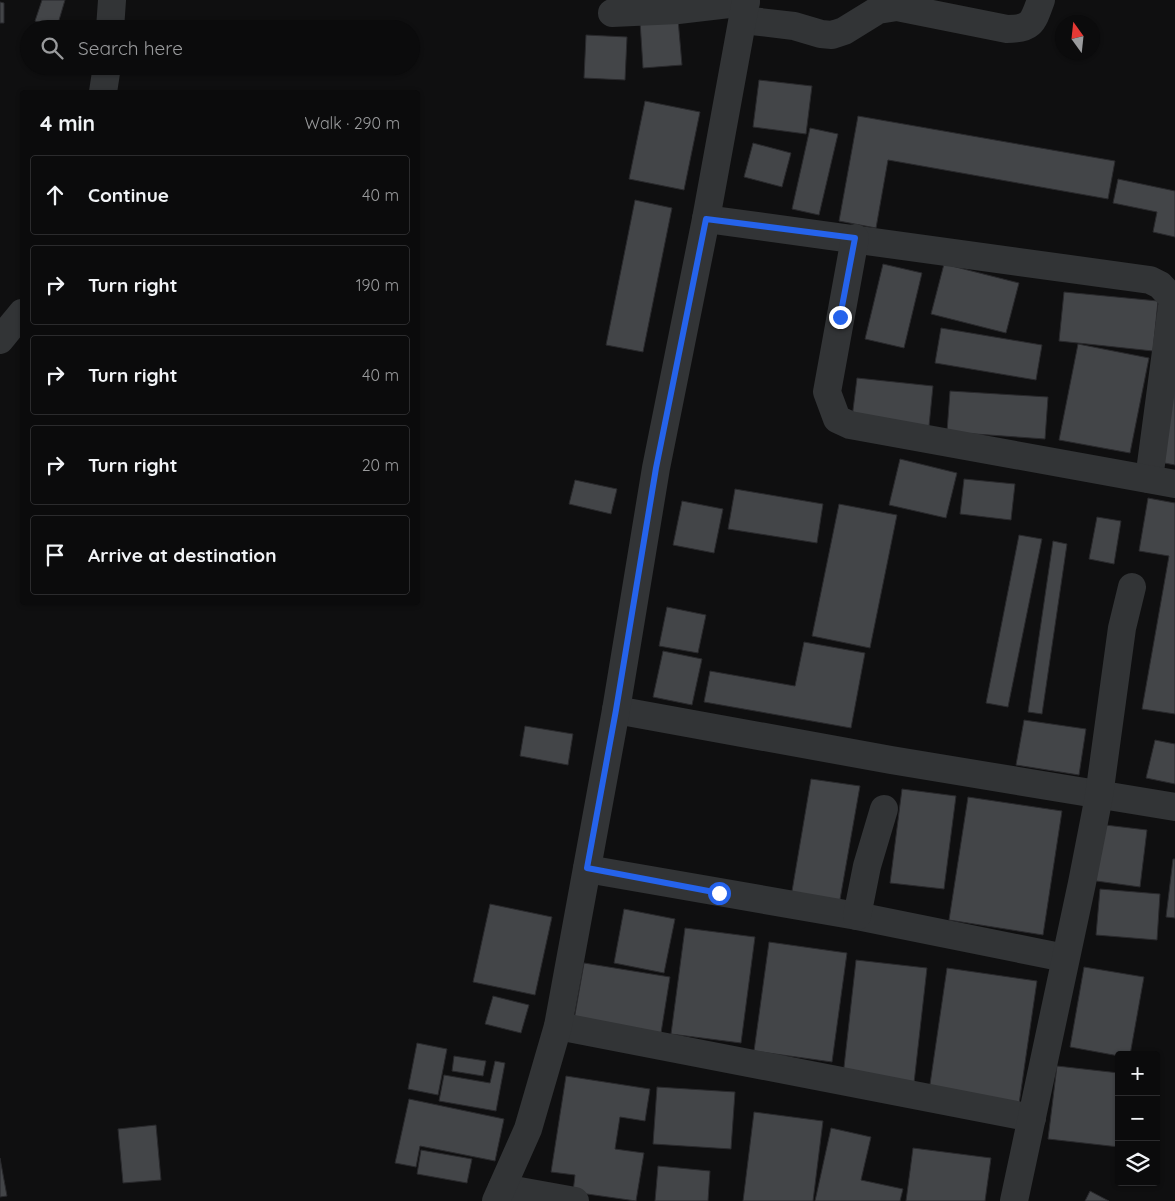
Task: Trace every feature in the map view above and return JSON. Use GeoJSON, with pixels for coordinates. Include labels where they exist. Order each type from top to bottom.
{"type":"FeatureCollection","features":[{"type":"Feature","properties":{"kind":"street"},"geometry":{"type":"LineString","coordinates":[[111,20],[112,0]]}},
{"type":"Feature","properties":{"kind":"street"},"geometry":{"type":"LineString","coordinates":[[612,13],[745,7],[794,26],[821,34],[832,35],[844,31],[878,10],[897,7],[1007,29],[1023,29],[1034,20],[1041,0]]}},
{"type":"Feature","properties":{"kind":"street"},"geometry":{"type":"LineString","coordinates":[[575,1201],[499,1195],[528,1129],[558,1026],[616,710],[656,468],[706,219],[745,7]]}},
{"type":"Feature","properties":{"kind":"street"},"geometry":{"type":"LineString","coordinates":[[103,90],[106,75]]}},
{"type":"Feature","properties":{"kind":"street"},"geometry":{"type":"LineString","coordinates":[[706,219],[855,238],[1150,280],[1160,285],[1174,299],[1162,482],[850,425],[837,419],[827,392],[855,238]]}},
{"type":"Feature","properties":{"kind":"street"},"geometry":{"type":"LineString","coordinates":[[0,340],[20,315]]}},
{"type":"Feature","properties":{"kind":"street"},"geometry":{"type":"LineString","coordinates":[[1014,1201],[1099,796],[1122,628],[1132,587]]}},
{"type":"Feature","properties":{"kind":"street"},"geometry":{"type":"LineString","coordinates":[[616,710],[1099,796],[1175,807]]}},
{"type":"Feature","properties":{"kind":"street"},"geometry":{"type":"LineString","coordinates":[[857,916],[867,866],[884,809]]}},
{"type":"Feature","properties":{"kind":"street"},"geometry":{"type":"LineString","coordinates":[[587,868],[857,916],[1065,958]]}},
{"type":"Feature","properties":{"kind":"street"},"geometry":{"type":"LineString","coordinates":[[558,1026],[1032,1118]]}},
{"type":"Feature","properties":{"kind":"building"},"geometry":{"type":"Polygon","coordinates":[[[42,0],[65,0],[59,20],[35,20],[42,0]]]}},
{"type":"Feature","properties":{"kind":"building"},"geometry":{"type":"Polygon","coordinates":[[[0,2],[4,3],[4,23],[0,23],[0,2]]]}},
{"type":"Feature","properties":{"kind":"building"},"geometry":{"type":"Polygon","coordinates":[[[678,19],[682,65],[643,68],[640,21],[678,19]]]}},
{"type":"Feature","properties":{"kind":"building"},"geometry":{"type":"Polygon","coordinates":[[[586,35],[627,37],[625,80],[584,78],[586,35]]]}},
{"type":"Feature","properties":{"kind":"building"},"geometry":{"type":"Polygon","coordinates":[[[759,80],[812,86],[806,134],[753,127],[759,80]]]}},
{"type":"Feature","properties":{"kind":"building"},"geometry":{"type":"Polygon","coordinates":[[[645,101],[700,112],[684,190],[629,179],[645,101]]]}},
{"type":"Feature","properties":{"kind":"building"},"geometry":{"type":"Polygon","coordinates":[[[858,116],[1115,161],[1108,199],[888,160],[876,228],[839,221],[858,116]]]}},
{"type":"Feature","properties":{"kind":"building"},"geometry":{"type":"Polygon","coordinates":[[[810,128],[838,134],[819,215],[792,209],[810,128]]]}},
{"type":"Feature","properties":{"kind":"building"},"geometry":{"type":"Polygon","coordinates":[[[753,143],[791,153],[782,187],[744,177],[753,143]]]}},
{"type":"Feature","properties":{"kind":"building"},"geometry":{"type":"Polygon","coordinates":[[[1118,179],[1175,191],[1175,237],[1153,232],[1157,212],[1113,203],[1118,179]]]}},
{"type":"Feature","properties":{"kind":"building"},"geometry":{"type":"Polygon","coordinates":[[[635,200],[672,208],[643,352],[606,345],[635,200]]]}},
{"type":"Feature","properties":{"kind":"building"},"geometry":{"type":"Polygon","coordinates":[[[883,264],[922,273],[904,348],[865,339],[883,264]]]}},
{"type":"Feature","properties":{"kind":"building"},"geometry":{"type":"Polygon","coordinates":[[[944,264],[1019,283],[1006,333],[931,314],[944,264]]]}},
{"type":"Feature","properties":{"kind":"building"},"geometry":{"type":"Polygon","coordinates":[[[1064,292],[1158,301],[1153,351],[1059,341],[1064,292]]]}},
{"type":"Feature","properties":{"kind":"building"},"geometry":{"type":"Polygon","coordinates":[[[941,328],[1042,345],[1036,380],[935,363],[941,328]]]}},
{"type":"Feature","properties":{"kind":"building"},"geometry":{"type":"Polygon","coordinates":[[[1078,344],[1149,358],[1130,453],[1059,440],[1078,344]]]}},
{"type":"Feature","properties":{"kind":"building"},"geometry":{"type":"Polygon","coordinates":[[[1175,373],[1175,465],[1159,462],[1175,373]]]}},
{"type":"Feature","properties":{"kind":"building"},"geometry":{"type":"Polygon","coordinates":[[[857,378],[933,386],[929,426],[852,418],[857,378]]]}},
{"type":"Feature","properties":{"kind":"building"},"geometry":{"type":"Polygon","coordinates":[[[950,391],[1048,397],[1045,439],[947,432],[950,391]]]}},
{"type":"Feature","properties":{"kind":"building"},"geometry":{"type":"Polygon","coordinates":[[[900,459],[957,473],[946,518],[889,505],[900,459]]]}},
{"type":"Feature","properties":{"kind":"building"},"geometry":{"type":"Polygon","coordinates":[[[964,479],[1015,484],[1011,520],[960,514],[964,479]]]}},
{"type":"Feature","properties":{"kind":"building"},"geometry":{"type":"Polygon","coordinates":[[[575,480],[617,489],[611,514],[569,504],[575,480]]]}},
{"type":"Feature","properties":{"kind":"building"},"geometry":{"type":"Polygon","coordinates":[[[735,489],[823,504],[817,543],[728,529],[735,489]]]}},
{"type":"Feature","properties":{"kind":"building"},"geometry":{"type":"Polygon","coordinates":[[[1148,498],[1175,503],[1175,714],[1142,709],[1169,556],[1139,551],[1148,498]]]}},
{"type":"Feature","properties":{"kind":"building"},"geometry":{"type":"Polygon","coordinates":[[[682,501],[723,509],[714,553],[673,545],[682,501]]]}},
{"type":"Feature","properties":{"kind":"building"},"geometry":{"type":"Polygon","coordinates":[[[839,504],[897,515],[870,648],[812,636],[839,504]]]}},
{"type":"Feature","properties":{"kind":"building"},"geometry":{"type":"Polygon","coordinates":[[[1097,517],[1121,521],[1114,564],[1089,559],[1097,517]]]}},
{"type":"Feature","properties":{"kind":"building"},"geometry":{"type":"Polygon","coordinates":[[[1019,535],[1042,539],[1008,707],[986,703],[1019,535]]]}},
{"type":"Feature","properties":{"kind":"building"},"geometry":{"type":"Polygon","coordinates":[[[1053,541],[1067,544],[1042,714],[1028,712],[1053,541]]]}},
{"type":"Feature","properties":{"kind":"building"},"geometry":{"type":"Polygon","coordinates":[[[667,607],[706,615],[698,653],[659,646],[667,607]]]}},
{"type":"Feature","properties":{"kind":"building"},"geometry":{"type":"Polygon","coordinates":[[[804,642],[865,653],[851,728],[704,702],[710,671],[795,686],[804,642]]]}},
{"type":"Feature","properties":{"kind":"building"},"geometry":{"type":"Polygon","coordinates":[[[663,651],[702,659],[692,705],[653,697],[663,651]]]}},
{"type":"Feature","properties":{"kind":"building"},"geometry":{"type":"Polygon","coordinates":[[[1024,720],[1086,729],[1079,775],[1016,765],[1024,720]]]}},
{"type":"Feature","properties":{"kind":"building"},"geometry":{"type":"Polygon","coordinates":[[[525,726],[573,734],[568,765],[520,756],[525,726]]]}},
{"type":"Feature","properties":{"kind":"building"},"geometry":{"type":"Polygon","coordinates":[[[1155,740],[1175,744],[1175,784],[1146,778],[1155,740]]]}},
{"type":"Feature","properties":{"kind":"building"},"geometry":{"type":"Polygon","coordinates":[[[811,779],[860,786],[839,905],[791,897],[811,779]]]}},
{"type":"Feature","properties":{"kind":"building"},"geometry":{"type":"Polygon","coordinates":[[[902,789],[956,796],[944,889],[890,883],[902,789]]]}},
{"type":"Feature","properties":{"kind":"building"},"geometry":{"type":"Polygon","coordinates":[[[968,797],[1062,811],[1043,935],[949,920],[968,797]]]}},
{"type":"Feature","properties":{"kind":"building"},"geometry":{"type":"Polygon","coordinates":[[[1097,824],[1147,830],[1140,887],[1089,880],[1097,824]]]}},
{"type":"Feature","properties":{"kind":"building"},"geometry":{"type":"Polygon","coordinates":[[[1173,859],[1175,859],[1175,918],[1166,917],[1173,859]]]}},
{"type":"Feature","properties":{"kind":"building"},"geometry":{"type":"Polygon","coordinates":[[[1100,889],[1160,894],[1157,940],[1096,935],[1100,889]]]}},
{"type":"Feature","properties":{"kind":"building"},"geometry":{"type":"Polygon","coordinates":[[[490,904],[552,917],[535,995],[473,982],[490,904]]]}},
{"type":"Feature","properties":{"kind":"building"},"geometry":{"type":"Polygon","coordinates":[[[624,909],[675,919],[664,973],[614,963],[624,909]]]}},
{"type":"Feature","properties":{"kind":"building"},"geometry":{"type":"Polygon","coordinates":[[[685,928],[755,937],[741,1043],[671,1034],[685,928]]]}},
{"type":"Feature","properties":{"kind":"building"},"geometry":{"type":"Polygon","coordinates":[[[769,942],[847,953],[832,1062],[754,1051],[769,942]]]}},
{"type":"Feature","properties":{"kind":"building"},"geometry":{"type":"Polygon","coordinates":[[[856,960],[927,968],[914,1083],[843,1076],[856,960]]]}},
{"type":"Feature","properties":{"kind":"building"},"geometry":{"type":"Polygon","coordinates":[[[584,963],[670,977],[661,1033],[574,1020],[584,963]]]}},
{"type":"Feature","properties":{"kind":"building"},"geometry":{"type":"Polygon","coordinates":[[[1084,967],[1144,977],[1131,1051],[1115,1051],[1115,1055],[1070,1047],[1084,967]]]}},
{"type":"Feature","properties":{"kind":"building"},"geometry":{"type":"Polygon","coordinates":[[[947,968],[1037,981],[1019,1104],[929,1091],[947,968]]]}},
{"type":"Feature","properties":{"kind":"building"},"geometry":{"type":"Polygon","coordinates":[[[493,996],[529,1005],[521,1033],[485,1024],[493,996]]]}},
{"type":"Feature","properties":{"kind":"building"},"geometry":{"type":"Polygon","coordinates":[[[417,1043],[447,1049],[438,1095],[408,1089],[417,1043]]]}},
{"type":"Feature","properties":{"kind":"building"},"geometry":{"type":"Polygon","coordinates":[[[454,1056],[486,1061],[483,1076],[452,1071],[454,1056]]]}},
{"type":"Feature","properties":{"kind":"building"},"geometry":{"type":"Polygon","coordinates":[[[495,1061],[505,1063],[496,1111],[439,1101],[444,1075],[490,1083],[495,1061]]]}},
{"type":"Feature","properties":{"kind":"building"},"geometry":{"type":"Polygon","coordinates":[[[1057,1066],[1115,1073],[1115,1147],[1048,1139],[1057,1066]]]}},
{"type":"Feature","properties":{"kind":"building"},"geometry":{"type":"Polygon","coordinates":[[[566,1076],[650,1089],[645,1121],[620,1117],[615,1149],[644,1153],[636,1201],[573,1192],[575,1175],[551,1172],[566,1076]]]}},
{"type":"Feature","properties":{"kind":"building"},"geometry":{"type":"Polygon","coordinates":[[[657,1087],[735,1092],[731,1149],[653,1144],[657,1087]]]}},
{"type":"Feature","properties":{"kind":"building"},"geometry":{"type":"Polygon","coordinates":[[[409,1099],[504,1119],[495,1161],[420,1146],[416,1167],[395,1163],[409,1099]]]}},
{"type":"Feature","properties":{"kind":"building"},"geometry":{"type":"Polygon","coordinates":[[[754,1112],[823,1121],[813,1201],[743,1201],[754,1112]]]}},
{"type":"Feature","properties":{"kind":"building"},"geometry":{"type":"Polygon","coordinates":[[[156,1125],[161,1180],[123,1183],[118,1129],[156,1125]]]}},
{"type":"Feature","properties":{"kind":"building"},"geometry":{"type":"Polygon","coordinates":[[[831,1128],[871,1137],[861,1180],[903,1189],[900,1201],[815,1201],[831,1128]]]}},
{"type":"Feature","properties":{"kind":"building"},"geometry":{"type":"Polygon","coordinates":[[[913,1148],[991,1158],[985,1201],[906,1201],[913,1148]]]}},
{"type":"Feature","properties":{"kind":"building"},"geometry":{"type":"Polygon","coordinates":[[[421,1150],[472,1159],[467,1183],[417,1174],[421,1150]]]}},
{"type":"Feature","properties":{"kind":"building"},"geometry":{"type":"Polygon","coordinates":[[[0,1158],[7,1196],[0,1197],[0,1158]]]}},
{"type":"Feature","properties":{"kind":"building"},"geometry":{"type":"Polygon","coordinates":[[[658,1166],[710,1171],[708,1201],[655,1201],[658,1166]]]}},
{"type":"Feature","properties":{"kind":"building"},"geometry":{"type":"Polygon","coordinates":[[[1090,1191],[1109,1201],[1085,1201],[1090,1191]]]}},
{"type":"Feature","properties":{"kind":"route"},"geometry":{"type":"LineString","coordinates":[[719,893],[587,868],[616,710],[656,468],[706,219],[855,238],[840,317]]}}]}
